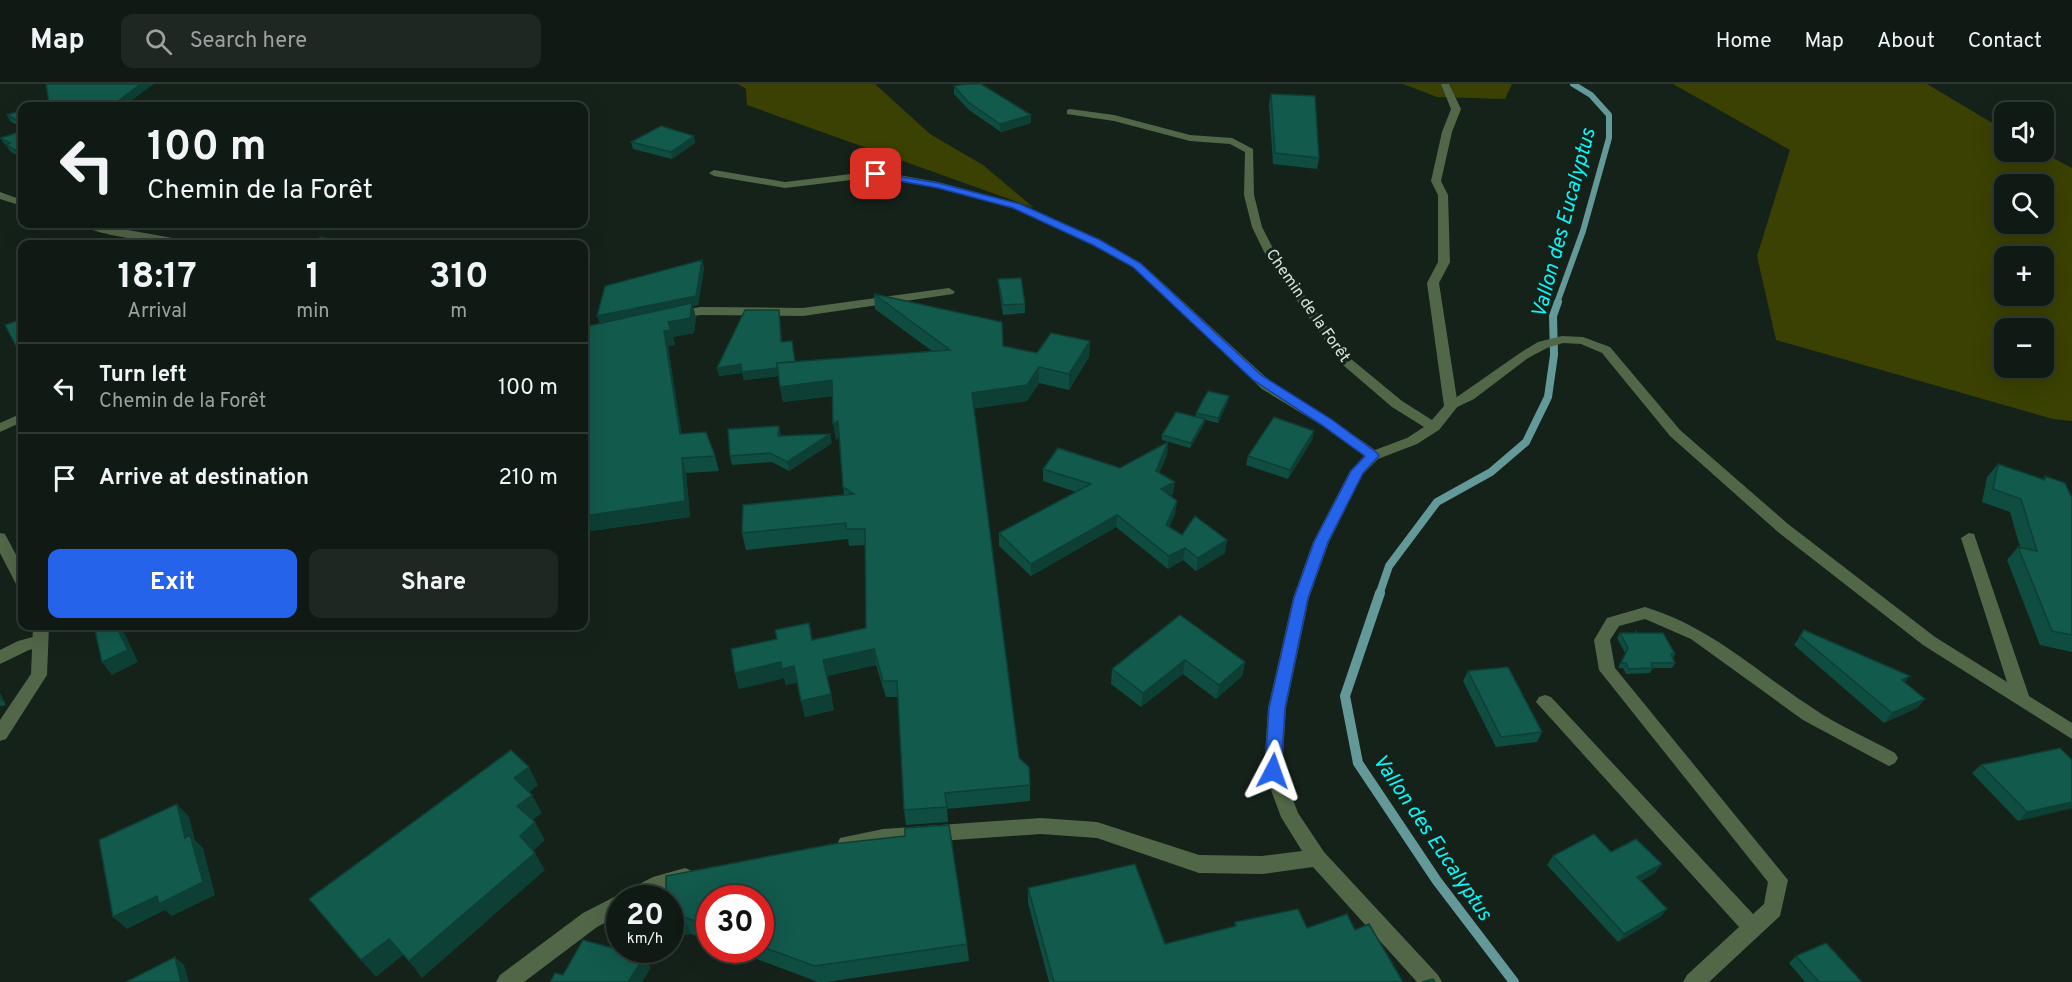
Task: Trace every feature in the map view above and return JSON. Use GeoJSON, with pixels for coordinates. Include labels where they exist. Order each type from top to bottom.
{"type":"FeatureCollection","features":[{"type":"Feature","properties":{"kind":"street"},"geometry":{"type":"LineString","coordinates":[[1445,84],[1456,109],[1447,132],[1436,181],[1443,195],[1444,262],[1433,283],[1451,406]]}},
{"type":"Feature","properties":{"kind":"street","name":"Chemin de la Forêt"},"geometry":{"type":"LineString","coordinates":[[1070,112],[1114,118],[1190,138],[1232,141],[1250,151],[1249,195],[1257,227],[1275,262],[1347,362],[1397,404],[1434,427]]}},
{"type":"Feature","properties":{"kind":"street"},"geometry":{"type":"LineString","coordinates":[[714,173],[785,185],[876,174],[938,185],[1017,206],[1096,242],[1137,265],[1254,375],[1373,456]]}},
{"type":"Feature","properties":{"kind":"street"},"geometry":{"type":"LineString","coordinates":[[0,195],[18,202]]}},
{"type":"Feature","properties":{"kind":"street"},"geometry":{"type":"LineString","coordinates":[[100,228],[166,240]]}},
{"type":"Feature","properties":{"kind":"street"},"geometry":{"type":"LineString","coordinates":[[657,319],[700,311],[803,312],[949,292]]}},
{"type":"Feature","properties":{"kind":"street"},"geometry":{"type":"LineString","coordinates":[[1431,982],[1317,858],[1290,817],[1273,771],[1277,708],[1301,598],[1321,542],[1357,471],[1373,456],[1412,441],[1434,427],[1451,406],[1466,400],[1515,360],[1540,345],[1571,338],[1591,341],[1606,350],[1675,433],[1783,528],[1929,641],[2072,732]]}},
{"type":"Feature","properties":{"kind":"street"},"geometry":{"type":"LineString","coordinates":[[0,428],[18,419]]}},
{"type":"Feature","properties":{"kind":"street"},"geometry":{"type":"LineString","coordinates":[[0,538],[18,572]]}},
{"type":"Feature","properties":{"kind":"street"},"geometry":{"type":"LineString","coordinates":[[1969,538],[2022,701]]}},
{"type":"Feature","properties":{"kind":"street"},"geometry":{"type":"LineString","coordinates":[[1694,982],[1773,909],[1778,880],[1607,670],[1602,640],[1613,622],[1645,613],[1669,621],[1697,635],[1809,715],[1889,758]]}},
{"type":"Feature","properties":{"kind":"street"},"geometry":{"type":"LineString","coordinates":[[0,658],[40,633]]}},
{"type":"Feature","properties":{"kind":"street"},"geometry":{"type":"LineString","coordinates":[[0,734],[39,675],[40,633]]}},
{"type":"Feature","properties":{"kind":"street"},"geometry":{"type":"LineString","coordinates":[[1545,702],[1753,928]]}},
{"type":"Feature","properties":{"kind":"street"},"geometry":{"type":"LineString","coordinates":[[827,848],[883,837],[1041,826],[1096,830],[1199,864],[1262,865],[1317,858]]}},
{"type":"Feature","properties":{"kind":"street"},"geometry":{"type":"LineString","coordinates":[[656,885],[704,873]]}},
{"type":"Feature","properties":{"kind":"street"},"geometry":{"type":"LineString","coordinates":[[507,982],[590,920],[606,911]]}},
{"type":"Feature","properties":{"kind":"green space"},"geometry":{"type":"Polygon","coordinates":[[[738,84],[875,84],[930,134],[983,165],[1034,208],[747,105],[746,89],[738,84]]]}},
{"type":"Feature","properties":{"kind":"green space"},"geometry":{"type":"Polygon","coordinates":[[[1403,84],[1512,84],[1505,99],[1437,97],[1403,84]]]}},
{"type":"Feature","properties":{"kind":"green space"},"geometry":{"type":"Polygon","coordinates":[[[1673,84],[1927,84],[1994,124],[1994,162],[2054,162],[2054,158],[2072,168],[2072,421],[2053,419],[1776,340],[1757,256],[1790,150],[1673,84]]]}},
{"type":"Feature","properties":{"kind":"building"},"geometry":{"type":"Polygon","coordinates":[[[46,84],[141,84],[116,102],[49,102],[46,84]]]}},
{"type":"Feature","properties":{"kind":"building"},"geometry":{"type":"Polygon","coordinates":[[[981,84],[1031,115],[1000,124],[968,102],[954,86],[981,84]]]}},
{"type":"Feature","properties":{"kind":"building"},"geometry":{"type":"Polygon","coordinates":[[[1271,94],[1315,96],[1319,158],[1275,153],[1271,94]]]}},
{"type":"Feature","properties":{"kind":"building"},"geometry":{"type":"Polygon","coordinates":[[[18,111],[18,121],[7,115],[18,111]]]}},
{"type":"Feature","properties":{"kind":"building"},"geometry":{"type":"Polygon","coordinates":[[[661,126],[694,136],[671,152],[631,142],[661,126]]]}},
{"type":"Feature","properties":{"kind":"building"},"geometry":{"type":"Polygon","coordinates":[[[18,132],[18,152],[6,145],[10,143],[0,138],[18,132]]]}},
{"type":"Feature","properties":{"kind":"building"},"geometry":{"type":"Polygon","coordinates":[[[702,260],[696,296],[597,316],[605,286],[702,260]]]}},
{"type":"Feature","properties":{"kind":"building"},"geometry":{"type":"Polygon","coordinates":[[[1021,278],[1025,304],[1003,305],[998,279],[1021,278]]]}},
{"type":"Feature","properties":{"kind":"building"},"geometry":{"type":"Polygon","coordinates":[[[874,294],[1002,322],[1003,346],[1037,353],[1051,333],[1090,341],[1069,374],[1039,367],[1027,385],[972,393],[1019,758],[1029,767],[1030,785],[945,793],[947,807],[904,810],[897,681],[883,681],[874,649],[823,660],[831,694],[801,701],[794,666],[782,669],[781,662],[735,673],[731,649],[777,639],[775,630],[809,623],[812,640],[866,628],[865,529],[846,529],[846,523],[742,533],[743,505],[854,494],[843,487],[838,421],[833,424],[832,380],[780,387],[777,363],[950,350],[874,294]]]}},
{"type":"Feature","properties":{"kind":"building"},"geometry":{"type":"Polygon","coordinates":[[[692,303],[690,318],[668,322],[671,330],[664,331],[680,434],[706,432],[715,456],[682,458],[685,501],[588,515],[588,326],[692,303]]]}},
{"type":"Feature","properties":{"kind":"building"},"geometry":{"type":"Polygon","coordinates":[[[745,310],[779,310],[781,342],[792,341],[795,362],[777,363],[777,368],[742,372],[741,364],[717,368],[745,310]]]}},
{"type":"Feature","properties":{"kind":"building"},"geometry":{"type":"Polygon","coordinates":[[[18,320],[18,348],[17,348],[5,325],[18,320]]]}},
{"type":"Feature","properties":{"kind":"building"},"geometry":{"type":"Polygon","coordinates":[[[1208,391],[1229,396],[1218,418],[1196,413],[1208,391]]]}},
{"type":"Feature","properties":{"kind":"building"},"geometry":{"type":"Polygon","coordinates":[[[1176,412],[1205,419],[1191,443],[1162,435],[1176,412]]]}},
{"type":"Feature","properties":{"kind":"building"},"geometry":{"type":"Polygon","coordinates":[[[1274,417],[1314,431],[1290,470],[1248,456],[1274,417]]]}},
{"type":"Feature","properties":{"kind":"building"},"geometry":{"type":"Polygon","coordinates":[[[779,426],[778,436],[830,434],[787,462],[770,453],[730,456],[728,429],[779,426]]]}},
{"type":"Feature","properties":{"kind":"building"},"geometry":{"type":"Polygon","coordinates":[[[1168,442],[1156,471],[1175,482],[1161,489],[1177,501],[1166,525],[1182,535],[1195,516],[1227,540],[1198,558],[1185,548],[1169,556],[1117,515],[1031,564],[999,533],[1091,484],[1043,469],[1058,448],[1120,468],[1168,442]]]}},
{"type":"Feature","properties":{"kind":"building"},"geometry":{"type":"Polygon","coordinates":[[[1998,464],[2045,480],[2045,476],[2065,483],[2072,496],[2072,635],[2052,631],[2018,547],[2037,551],[2021,499],[1993,489],[1998,464]]]}},
{"type":"Feature","properties":{"kind":"building"},"geometry":{"type":"Polygon","coordinates":[[[1180,615],[1245,662],[1219,685],[1185,660],[1143,693],[1112,669],[1180,615]]]}},
{"type":"Feature","properties":{"kind":"building"},"geometry":{"type":"Polygon","coordinates":[[[95,630],[118,630],[128,650],[102,662],[95,630]]]}},
{"type":"Feature","properties":{"kind":"building"},"geometry":{"type":"Polygon","coordinates":[[[1804,630],[1910,676],[1902,680],[1925,699],[1892,713],[1800,636],[1804,630]]]}},
{"type":"Feature","properties":{"kind":"building"},"geometry":{"type":"Polygon","coordinates":[[[1636,631],[1637,633],[1663,633],[1675,654],[1671,654],[1675,663],[1651,663],[1653,668],[1629,669],[1626,663],[1621,663],[1628,648],[1620,633],[1635,633],[1636,631]]]}},
{"type":"Feature","properties":{"kind":"building"},"geometry":{"type":"Polygon","coordinates":[[[1508,667],[1542,732],[1501,737],[1468,671],[1508,667]]]}},
{"type":"Feature","properties":{"kind":"building"},"geometry":{"type":"Polygon","coordinates":[[[2060,748],[2072,760],[2072,802],[2027,812],[1981,765],[2060,748]]]}},
{"type":"Feature","properties":{"kind":"building"},"geometry":{"type":"Polygon","coordinates":[[[511,750],[529,767],[514,778],[532,795],[517,806],[535,822],[520,836],[535,853],[409,961],[389,939],[361,960],[309,899],[511,750]]]}},
{"type":"Feature","properties":{"kind":"building"},"geometry":{"type":"Polygon","coordinates":[[[177,804],[185,838],[190,835],[203,882],[159,904],[157,896],[113,917],[99,840],[177,804]]]}},
{"type":"Feature","properties":{"kind":"building"},"geometry":{"type":"Polygon","coordinates":[[[949,825],[967,944],[815,966],[774,951],[774,885],[696,885],[696,921],[684,917],[684,885],[666,885],[666,876],[833,844],[905,836],[905,828],[949,825]]]}},
{"type":"Feature","properties":{"kind":"building"},"geometry":{"type":"Polygon","coordinates":[[[1594,834],[1611,852],[1636,839],[1662,864],[1637,877],[1667,909],[1624,934],[1553,856],[1594,834]]]}},
{"type":"Feature","properties":{"kind":"building"},"geometry":{"type":"Polygon","coordinates":[[[1135,864],[1165,944],[1236,926],[1235,922],[1298,909],[1307,928],[1347,914],[1355,930],[1369,924],[1403,982],[1054,982],[1028,888],[1135,864]]]}},
{"type":"Feature","properties":{"kind":"building"},"geometry":{"type":"Polygon","coordinates":[[[583,940],[606,946],[606,963],[640,963],[628,982],[550,982],[555,973],[563,975],[583,940]]]}},
{"type":"Feature","properties":{"kind":"building"},"geometry":{"type":"Polygon","coordinates":[[[1826,943],[1862,982],[1819,982],[1796,956],[1826,943]]]}},
{"type":"Feature","properties":{"kind":"building"},"geometry":{"type":"Polygon","coordinates":[[[175,957],[181,982],[126,982],[175,957]]]}},
{"type":"Feature","properties":{"kind":"waterway","name":"Vallon des Eucalyptus"},"geometry":{"type":"LineString","coordinates":[[1557,303],[1583,231],[1609,138],[1609,115],[1591,95],[1573,84]]}},
{"type":"Feature","properties":{"kind":"waterway","name":"Vallon des Eucalyptus"},"geometry":{"type":"LineString","coordinates":[[1379,595],[1389,566],[1437,502],[1491,472],[1526,442],[1548,397],[1554,355],[1553,316],[1558,302]]}},
{"type":"Feature","properties":{"kind":"waterway","name":"Vallon des Eucalyptus"},"geometry":{"type":"LineString","coordinates":[[1380,593],[1345,696],[1358,763],[1437,881],[1514,982]]}},
{"type":"Feature","properties":{"kind":"route"},"geometry":{"type":"LineString","coordinates":[[876,174],[938,185],[1017,206],[1096,242],[1137,265],[1257,378],[1326,422],[1373,456],[1357,471],[1321,542],[1301,598],[1277,708],[1273,771]]}}]}
